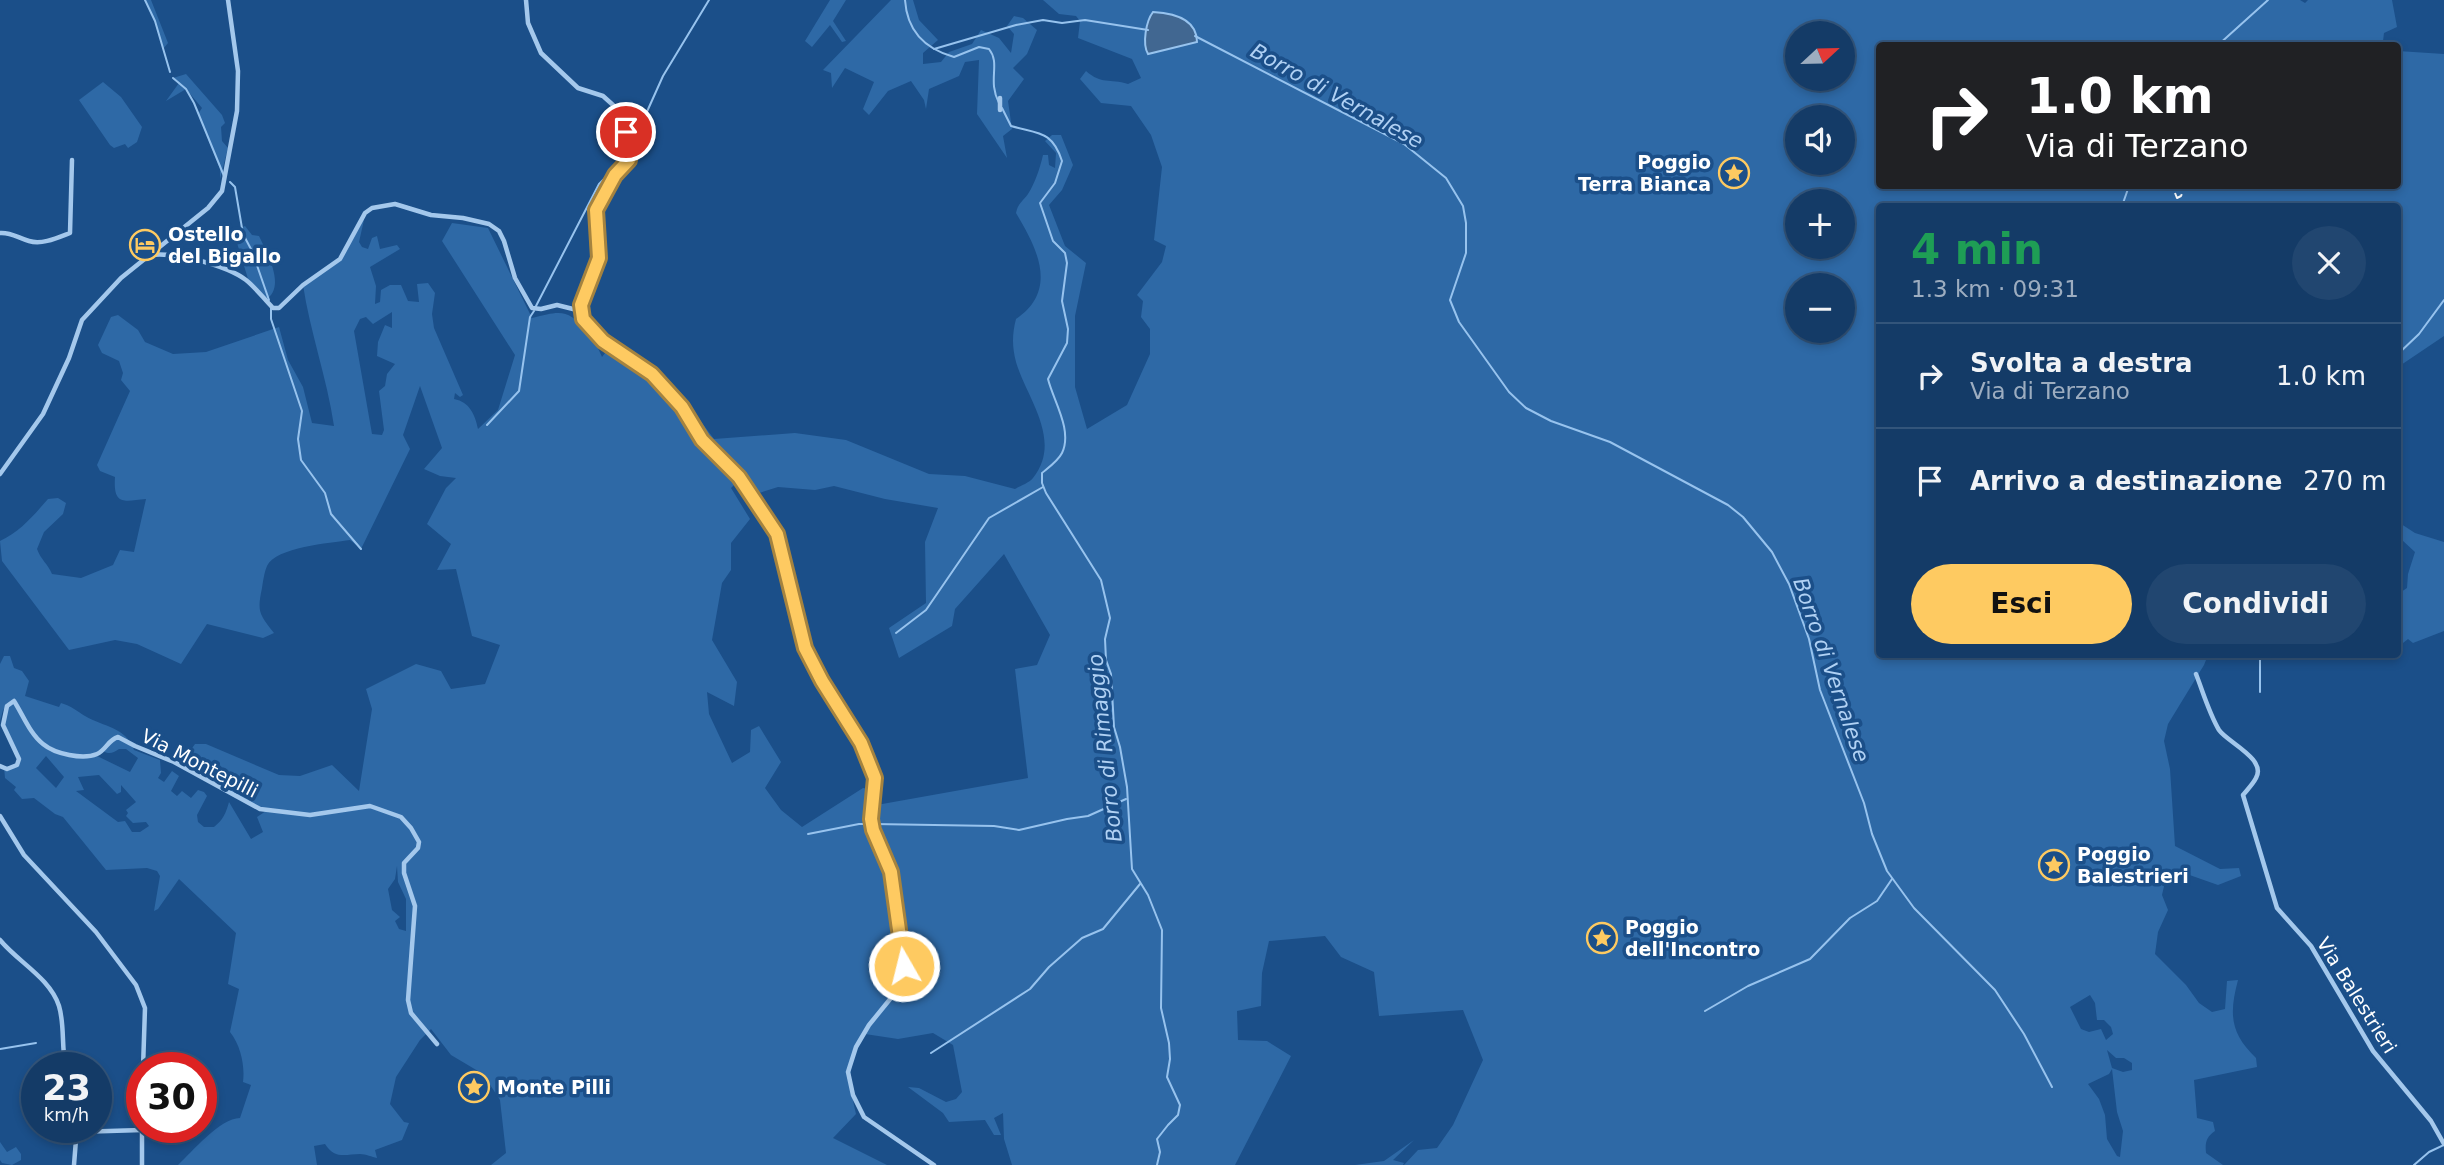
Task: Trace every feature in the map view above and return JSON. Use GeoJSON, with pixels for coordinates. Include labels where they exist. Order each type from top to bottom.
{"type":"FeatureCollection","features":[{"type":"Feature","properties":{"kind":"street"},"geometry":{"type":"LineString","coordinates":[[0,474],[43,415],[69,358],[82,320],[121,278],[208,208],[216,200],[225,182],[237,111],[239,71],[228,0]]}},
{"type":"Feature","properties":{"kind":"street"},"geometry":{"type":"LineString","coordinates":[[526,0],[528,23],[541,52],[578,88],[603,96],[613,104],[626,124],[630,146],[629,160],[615,175],[596,210],[599,258],[581,305],[583,319],[603,341],[652,374],[682,407],[702,440],[739,477],[777,534],[805,648],[822,681],[861,743],[875,778],[871,819],[891,872],[904,982],[869,1025],[856,1047],[848,1072],[853,1095],[863,1117],[934,1165]]}},
{"type":"Feature","properties":{"kind":"street"},"geometry":{"type":"LineString","coordinates":[[1000,98],[1000,110]]}},
{"type":"Feature","properties":{"kind":"street"},"geometry":{"type":"LineString","coordinates":[[0,233],[10,233],[36,242],[70,233],[72,160]]}},
{"type":"Feature","properties":{"kind":"street"},"geometry":{"type":"LineString","coordinates":[[148,255],[167,253],[184,256],[243,278],[273,307],[279,308],[303,285],[340,259],[365,213],[372,208],[395,204],[430,215],[489,224],[499,231],[518,286],[532,308],[537,310],[557,304],[581,311]]}},
{"type":"Feature","properties":{"kind":"street","name":"Via Balestrieri"},"geometry":{"type":"LineString","coordinates":[[2196,674],[2220,732],[2239,746],[2256,765],[2256,779],[2243,795],[2277,908],[2311,946],[2373,1051],[2431,1121],[2444,1143]]}},
{"type":"Feature","properties":{"kind":"street","name":"Via Montepilli"},"geometry":{"type":"LineString","coordinates":[[0,766],[7,769],[17,765],[19,759],[3,725],[8,706],[14,701],[30,729],[43,744],[72,755],[94,755],[102,751],[113,738],[118,737],[135,747],[174,762],[260,809],[310,815],[370,806],[401,817],[419,842],[418,848],[404,863],[404,873],[415,906],[408,1000],[411,1013],[437,1044]]}},
{"type":"Feature","properties":{"kind":"street"},"geometry":{"type":"LineString","coordinates":[[0,816],[29,861],[96,932],[136,985],[145,1008],[144,1052]]}},
{"type":"Feature","properties":{"kind":"street"},"geometry":{"type":"LineString","coordinates":[[0,940],[53,993],[61,1016],[63,1052]]}},
{"type":"Feature","properties":{"kind":"street"},"geometry":{"type":"LineString","coordinates":[[74,1165],[75,1143]]}},
{"type":"Feature","properties":{"kind":"street"},"geometry":{"type":"LineString","coordinates":[[142,1143],[142,1165]]}},
{"type":"Feature","properties":{"kind":"shaded area"},"geometry":{"type":"Polygon","coordinates":[[[145,0],[151,0],[168,43],[163,49],[155,21],[145,0]]]}},
{"type":"Feature","properties":{"kind":"shaded area"},"geometry":{"type":"Polygon","coordinates":[[[830,0],[846,0],[833,21],[846,41],[842,42],[830,25],[812,47],[805,41],[830,0]]]}},
{"type":"Feature","properties":{"kind":"shaded area"},"geometry":{"type":"Polygon","coordinates":[[[891,0],[913,0],[919,20],[938,40],[923,53],[923,64],[941,62],[949,52],[972,44],[981,30],[999,38],[1011,53],[1014,34],[1007,26],[1014,16],[1023,18],[1037,30],[1027,54],[1013,68],[1024,79],[1008,101],[1012,129],[1003,136],[1007,158],[977,114],[979,60],[965,62],[959,76],[929,89],[926,109],[924,100],[911,81],[888,91],[869,115],[863,109],[874,82],[845,68],[832,88],[831,73],[823,70],[891,0]]]}},
{"type":"Feature","properties":{"kind":"shaded area"},"geometry":{"type":"Polygon","coordinates":[[[1043,0],[2300,0],[2305,3],[2308,0],[2392,0],[2397,27],[2384,33],[2384,42],[1876,42],[1876,189],[2401,189],[2401,51],[2444,54],[2444,336],[2401,365],[2401,203],[1876,203],[1876,658],[2207,658],[2168,724],[2164,741],[2170,769],[2175,846],[2220,869],[2239,868],[2241,876],[2218,885],[2181,872],[2165,882],[2162,895],[2168,910],[2158,932],[2155,954],[2186,985],[2199,1003],[2212,1012],[2225,1009],[2227,981],[2238,980],[2233,1003],[2234,1022],[2241,1040],[2256,1058],[2257,1067],[2194,1080],[2197,1118],[2213,1122],[2215,1131],[2207,1140],[2206,1153],[2223,1165],[1404,1165],[1418,1150],[1437,1148],[1453,1125],[1483,1060],[1463,1010],[1379,1016],[1374,972],[1341,957],[1325,936],[1269,941],[1262,973],[1261,1006],[1237,1011],[1238,1040],[1267,1041],[1291,1056],[1235,1165],[1012,1165],[1004,1139],[1003,1113],[994,1118],[1001,1135],[994,1135],[985,1120],[949,1122],[943,1113],[908,1087],[919,1088],[946,1102],[956,1099],[962,1092],[953,1045],[933,1033],[898,1039],[865,1034],[855,1055],[851,1082],[856,1114],[833,1138],[887,1165],[491,1165],[506,1153],[500,1100],[483,1074],[451,1055],[431,1029],[420,1040],[396,1077],[390,1104],[404,1122],[409,1123],[402,1140],[375,1150],[377,1158],[362,1154],[337,1154],[325,1144],[314,1146],[317,1165],[178,1165],[199,1143],[217,1143],[217,1128],[232,1119],[240,1118],[251,1085],[243,1082],[241,1056],[230,1032],[239,989],[228,984],[236,933],[179,879],[154,911],[160,876],[157,871],[147,868],[106,870],[63,817],[34,798],[22,799],[14,790],[16,787],[5,778],[4,767],[16,765],[19,759],[3,725],[7,707],[3,710],[0,721],[0,664],[4,656],[10,656],[14,668],[22,671],[29,681],[25,696],[59,707],[61,703],[65,704],[92,720],[114,728],[126,737],[134,750],[160,760],[161,773],[158,778],[164,782],[172,771],[179,776],[171,791],[177,796],[182,791],[191,798],[198,790],[204,792],[207,796],[197,815],[198,822],[204,827],[214,827],[217,824],[224,816],[229,802],[251,839],[263,832],[257,817],[266,811],[180,765],[195,744],[206,744],[279,775],[300,776],[332,765],[359,791],[372,709],[366,689],[416,664],[441,671],[451,689],[485,684],[500,645],[472,636],[456,569],[437,570],[451,544],[427,524],[446,488],[456,478],[440,476],[424,469],[442,448],[420,386],[403,435],[410,449],[361,549],[350,540],[317,545],[281,554],[267,566],[260,608],[262,617],[274,633],[263,638],[207,624],[181,664],[137,644],[115,640],[69,650],[2,561],[0,541],[20,528],[48,499],[58,498],[66,503],[63,514],[44,532],[37,549],[52,574],[81,578],[113,565],[120,550],[134,552],[146,499],[122,500],[116,493],[115,477],[100,471],[97,465],[130,391],[121,380],[123,373],[119,361],[102,353],[98,345],[111,317],[118,315],[138,330],[145,342],[173,354],[206,352],[279,327],[288,360],[303,387],[312,423],[334,426],[303,285],[340,259],[359,222],[364,220],[359,242],[362,247],[368,249],[372,238],[377,236],[380,249],[397,245],[400,249],[370,267],[376,286],[375,304],[380,302],[381,290],[390,285],[401,285],[408,301],[419,302],[417,284],[428,283],[435,293],[432,314],[434,328],[463,395],[460,397],[455,393],[454,399],[471,410],[478,429],[498,410],[515,355],[442,241],[452,223],[488,228],[532,318],[557,313],[569,315],[591,338],[602,357],[609,348],[643,374],[641,378],[645,375],[668,397],[682,401],[714,439],[795,433],[846,440],[929,474],[965,476],[1015,489],[1033,478],[1045,449],[1040,420],[1016,362],[1013,340],[1016,319],[1029,308],[1037,295],[1040,282],[1037,254],[1016,213],[1019,204],[1033,185],[1043,155],[1048,155],[1049,165],[1055,168],[1056,153],[1045,141],[1052,135],[1061,135],[1073,165],[1062,190],[1049,205],[1065,246],[1086,263],[1075,316],[1075,387],[1087,429],[1127,405],[1150,354],[1150,329],[1141,317],[1143,301],[1137,295],[1162,262],[1166,246],[1154,240],[1162,167],[1151,135],[1131,106],[1101,103],[1080,79],[1086,71],[1101,80],[1128,84],[1141,78],[1132,59],[1078,38],[1080,21],[1076,16],[1059,14],[1043,0]],[[392,312],[373,324],[366,317],[360,319],[354,331],[372,434],[382,435],[384,430],[379,391],[385,386],[387,374],[395,364],[377,356],[378,342],[385,325],[392,328],[392,312]],[[741,478],[731,488],[750,519],[731,543],[731,570],[722,583],[712,640],[737,682],[734,706],[707,692],[709,714],[732,763],[750,752],[751,730],[759,726],[781,762],[765,788],[781,810],[802,827],[863,788],[876,790],[871,806],[1028,778],[1015,669],[1037,665],[1050,635],[1004,554],[955,609],[952,626],[899,658],[889,628],[926,603],[925,542],[938,508],[885,499],[834,486],[815,490],[778,487],[753,495],[741,478]],[[126,749],[109,753],[102,751],[95,755],[130,772],[138,758],[126,749]],[[46,756],[36,768],[56,788],[64,777],[46,756]],[[99,775],[78,777],[84,790],[76,791],[118,822],[125,821],[132,832],[140,832],[149,826],[146,822],[133,823],[126,816],[126,810],[136,802],[121,785],[121,792],[117,794],[99,775]],[[397,866],[395,879],[388,889],[392,910],[400,917],[395,921],[399,929],[406,931],[406,899],[398,882],[397,866]],[[2090,995],[2070,1007],[2081,1029],[2089,1032],[2101,1029],[2106,1040],[2113,1034],[2111,1027],[2104,1020],[2097,1020],[2095,1003],[2090,995]],[[2107,1050],[2112,1068],[2123,1072],[2132,1070],[2132,1063],[2124,1058],[2116,1058],[2107,1050]],[[2112,1069],[2109,1074],[2088,1084],[2099,1099],[2105,1115],[2107,1139],[2120,1157],[2123,1131],[2117,1112],[2112,1069]]]}},
{"type":"Feature","properties":{"kind":"shaded area"},"geometry":{"type":"Polygon","coordinates":[[[1153,12],[1182,18],[1188,22],[1193,27],[1197,42],[1148,54],[1146,33],[1153,12]]]}},
{"type":"Feature","properties":{"kind":"shaded area"},"geometry":{"type":"Polygon","coordinates":[[[186,74],[222,115],[225,123],[221,127],[222,141],[228,148],[220,179],[220,169],[198,114],[202,108],[186,89],[166,101],[179,83],[173,78],[186,74]]]}},
{"type":"Feature","properties":{"kind":"shaded area"},"geometry":{"type":"Polygon","coordinates":[[[103,82],[121,97],[142,127],[137,142],[128,148],[125,144],[114,148],[110,145],[79,100],[103,82]]]}},
{"type":"Feature","properties":{"kind":"shaded area"},"geometry":{"type":"Polygon","coordinates":[[[245,226],[252,235],[259,236],[273,270],[274,287],[265,300],[249,282],[237,243],[237,230],[245,226]]]}},
{"type":"Feature","properties":{"kind":"shaded area"},"geometry":{"type":"Polygon","coordinates":[[[2401,524],[2415,533],[2444,542],[2444,631],[2413,643],[2408,639],[2401,645],[2401,592],[2407,588],[2415,552],[2402,540],[2401,524]]]}},
{"type":"Feature","properties":{"kind":"shaded area"},"geometry":{"type":"Polygon","coordinates":[[[1414,1140],[1393,1160],[1404,1163],[1403,1165],[1355,1165],[1384,1161],[1414,1140]]]}},
{"type":"Feature","properties":{"kind":"shaded area"},"geometry":{"type":"Polygon","coordinates":[[[0,1142],[7,1152],[16,1147],[21,1154],[21,1160],[12,1165],[2,1163],[0,1142]]]}},
{"type":"Feature","properties":{"kind":"waterway"},"geometry":{"type":"LineString","coordinates":[[145,0],[155,21],[170,72]]}},
{"type":"Feature","properties":{"kind":"waterway"},"geometry":{"type":"LineString","coordinates":[[632,145],[663,76],[709,0]]}},
{"type":"Feature","properties":{"kind":"waterway","name":"Borro di Rimaggio"},"geometry":{"type":"LineString","coordinates":[[905,0],[906,11],[914,30],[934,49],[954,57],[979,47],[989,49],[994,61],[994,87],[999,103]]}},
{"type":"Feature","properties":{"kind":"waterway"},"geometry":{"type":"LineString","coordinates":[[2221,42],[2268,0]]}},
{"type":"Feature","properties":{"kind":"waterway","name":"Borro di Vernalese"},"geometry":{"type":"LineString","coordinates":[[934,49],[1016,25],[1043,20],[1062,23],[1085,20],[1148,30]]}},
{"type":"Feature","properties":{"kind":"waterway","name":"Borro di Vernalese"},"geometry":{"type":"LineString","coordinates":[[1195,36],[1404,144],[1446,178],[1463,206],[1466,223],[1466,253],[1450,300],[1459,322],[1509,392],[1526,408],[1551,421],[1610,442],[1728,505],[1743,517],[1772,552],[1789,584],[1809,639],[1820,690],[1887,871],[1914,908],[1995,990],[2024,1034],[2052,1087]]}},
{"type":"Feature","properties":{"kind":"waterway"},"geometry":{"type":"LineString","coordinates":[[173,78],[186,89],[194,103],[224,176]]}},
{"type":"Feature","properties":{"kind":"waterway","name":"Borro di Rimaggio"},"geometry":{"type":"LineString","coordinates":[[1002,108],[1011,126],[1049,138],[1062,161],[1055,183],[1040,203],[1053,241],[1065,253],[1067,263],[1062,301],[1068,329],[1067,343],[1048,379],[1064,425],[1065,444],[1058,459],[1042,473],[1042,483],[1101,580],[1110,618],[1105,639],[1106,660],[1111,674],[1114,727],[1127,787],[1132,869],[1148,895],[1162,930],[1161,1008],[1169,1043],[1167,1077],[1180,1105],[1178,1115],[1157,1139],[1160,1152],[1157,1165]]}},
{"type":"Feature","properties":{"kind":"waterway"},"geometry":{"type":"LineString","coordinates":[[536,306],[599,184],[627,156]]}},
{"type":"Feature","properties":{"kind":"waterway"},"geometry":{"type":"LineString","coordinates":[[230,182],[235,187],[243,234],[252,251],[269,300]]}},
{"type":"Feature","properties":{"kind":"waterway"},"geometry":{"type":"LineString","coordinates":[[2123,203],[2128,189]]}},
{"type":"Feature","properties":{"kind":"waterway"},"geometry":{"type":"LineString","coordinates":[[2401,351],[2419,334],[2444,300]]}},
{"type":"Feature","properties":{"kind":"waterway"},"geometry":{"type":"LineString","coordinates":[[271,307],[271,319],[302,411],[298,439],[301,460],[325,493],[331,514],[361,549]]}},
{"type":"Feature","properties":{"kind":"waterway"},"geometry":{"type":"LineString","coordinates":[[487,425],[519,391],[530,317],[534,311]]}},
{"type":"Feature","properties":{"kind":"waterway"},"geometry":{"type":"LineString","coordinates":[[896,633],[926,610],[989,518],[1043,487]]}},
{"type":"Feature","properties":{"kind":"waterway"},"geometry":{"type":"LineString","coordinates":[[2260,658],[2260,692]]}},
{"type":"Feature","properties":{"kind":"waterway"},"geometry":{"type":"LineString","coordinates":[[874,824],[994,826],[1019,830],[1088,816],[1126,799]]}},
{"type":"Feature","properties":{"kind":"waterway"},"geometry":{"type":"LineString","coordinates":[[808,834],[869,824]]}},
{"type":"Feature","properties":{"kind":"waterway"},"geometry":{"type":"LineString","coordinates":[[1705,1011],[1748,986],[1810,959],[1850,918],[1877,901],[1892,879]]}},
{"type":"Feature","properties":{"kind":"waterway"},"geometry":{"type":"LineString","coordinates":[[931,1053],[1030,989],[1049,967],[1082,938],[1103,929],[1140,884]]}},
{"type":"Feature","properties":{"kind":"waterway"},"geometry":{"type":"LineString","coordinates":[[0,1049],[36,1043]]}},
{"type":"Feature","properties":{"kind":"waterway"},"geometry":{"type":"LineString","coordinates":[[2414,1165],[2429,1152],[2444,1145]]}},
{"type":"Feature","properties":{"kind":"railway"},"geometry":{"type":"LineString","coordinates":[[2175,193],[2177,198],[2184,189]]}},
{"type":"Feature","properties":{"kind":"place","name":"Poggio Terra Bianca"},"geometry":{"type":"Point","coordinates":[1734,173]}},
{"type":"Feature","properties":{"kind":"place","name":"Ostello del Bigallo"},"geometry":{"type":"Point","coordinates":[145,245]}},
{"type":"Feature","properties":{"kind":"place","name":"Poggio Balestrieri"},"geometry":{"type":"Point","coordinates":[2054,865]}},
{"type":"Feature","properties":{"kind":"place","name":"Poggio dell'Incontro"},"geometry":{"type":"Point","coordinates":[1602,938]}},
{"type":"Feature","properties":{"kind":"place","name":"Monte Pilli"},"geometry":{"type":"Point","coordinates":[474,1087]}},
{"type":"Feature","properties":{"kind":"route"},"geometry":{"type":"LineString","coordinates":[[626,132],[630,146],[629,160],[615,175],[596,210],[599,258],[581,305],[583,319],[603,341],[652,374],[682,407],[702,440],[739,477],[777,534],[805,648],[822,681],[861,743],[875,778],[871,819],[891,872],[904,966]]}}]}
